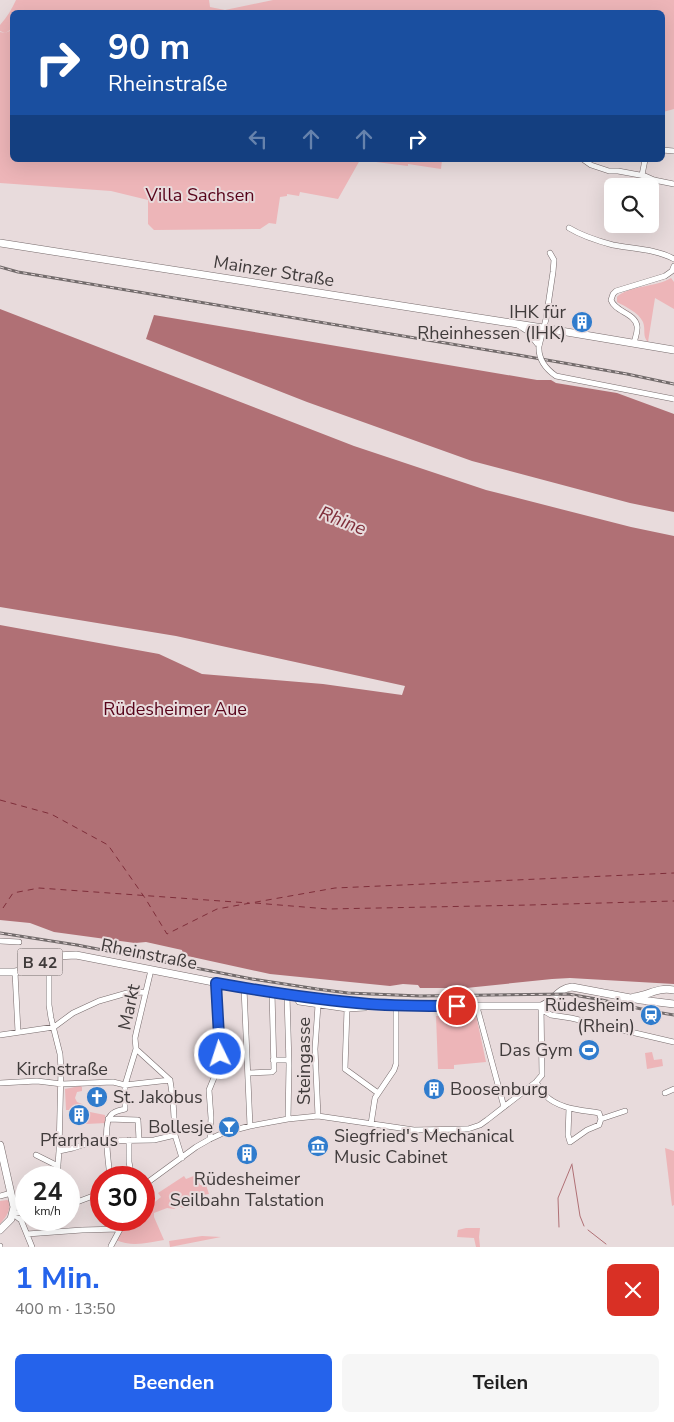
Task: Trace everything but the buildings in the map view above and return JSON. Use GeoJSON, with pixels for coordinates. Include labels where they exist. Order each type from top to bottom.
{"type":"FeatureCollection","features":[{"type":"Feature","properties":{"kind":"main road","name":"Mainzer Straße"},"geometry":{"type":"LineString","coordinates":[[0,243],[674,350]]}},
{"type":"Feature","properties":{"kind":"main road","name":"Rheinstraße"},"geometry":{"type":"LineString","coordinates":[[0,972],[15,972],[30,968],[48,958],[60,955],[76,955],[216,983],[295,996],[396,1006],[541,1006]]}},
{"type":"Feature","properties":{"kind":"main road"},"geometry":{"type":"LineString","coordinates":[[541,1006],[547,1004],[560,991],[568,987],[674,1004]]}},
{"type":"Feature","properties":{"kind":"main road"},"geometry":{"type":"LineString","coordinates":[[631,998],[657,990],[674,990]]}},
{"type":"Feature","properties":{"kind":"main road"},"geometry":{"type":"LineString","coordinates":[[0,1145],[14,1207],[8,1224],[0,1230]]}},
{"type":"Feature","properties":{"kind":"street"},"geometry":{"type":"LineString","coordinates":[[587,162],[609,171],[642,175],[654,180],[674,184]]}},
{"type":"Feature","properties":{"kind":"street"},"geometry":{"type":"LineString","coordinates":[[642,175],[644,162]]}},
{"type":"Feature","properties":{"kind":"street"},"geometry":{"type":"LineString","coordinates":[[569,228],[580,235],[612,245],[664,254],[674,259]]}},
{"type":"Feature","properties":{"kind":"street"},"geometry":{"type":"LineString","coordinates":[[550,253],[554,260],[553,272],[546,319],[542,328],[539,346],[544,366],[549,372],[556,376],[674,399]]}},
{"type":"Feature","properties":{"kind":"street"},"geometry":{"type":"LineString","coordinates":[[634,343],[637,330],[636,323],[614,305],[611,300],[612,296],[616,291],[665,276],[672,271],[674,266]]}},
{"type":"Feature","properties":{"kind":"street"},"geometry":{"type":"LineString","coordinates":[[518,325],[527,331],[539,346]]}},
{"type":"Feature","properties":{"kind":"street"},"geometry":{"type":"LineString","coordinates":[[0,940],[19,942]]}},
{"type":"Feature","properties":{"kind":"street"},"geometry":{"type":"LineString","coordinates":[[36,1155],[58,1166],[62,1084],[60,1054],[49,1005],[50,971],[48,958]]}},
{"type":"Feature","properties":{"kind":"street","name":"Markt"},"geometry":{"type":"LineString","coordinates":[[108,1119],[113,1113],[125,1108],[125,1085],[136,1049],[135,1038],[151,970]]}},
{"type":"Feature","properties":{"kind":"street"},"geometry":{"type":"LineString","coordinates":[[15,972],[18,1032]]}},
{"type":"Feature","properties":{"kind":"street"},"geometry":{"type":"LineString","coordinates":[[210,1139],[209,1090],[218,1068],[220,1054],[216,983]]}},
{"type":"Feature","properties":{"kind":"street"},"geometry":{"type":"LineString","coordinates":[[244,988],[250,1126]]}},
{"type":"Feature","properties":{"kind":"street"},"geometry":{"type":"LineString","coordinates":[[0,1035],[54,1027],[73,1013],[99,1001],[127,993],[145,992]]}},
{"type":"Feature","properties":{"kind":"street"},"geometry":{"type":"LineString","coordinates":[[248,1073],[272,1072],[274,1070],[272,992]]}},
{"type":"Feature","properties":{"kind":"street"},"geometry":{"type":"LineString","coordinates":[[287,995],[288,1119]]}},
{"type":"Feature","properties":{"kind":"street","name":"Rheinstraße"},"geometry":{"type":"LineString","coordinates":[[295,996],[299,1002],[347,1009],[365,1008],[369,1004]]}},
{"type":"Feature","properties":{"kind":"street","name":"Steingasse"},"geometry":{"type":"LineString","coordinates":[[318,1005],[315,1049],[318,1116]]}},
{"type":"Feature","properties":{"kind":"street"},"geometry":{"type":"LineString","coordinates":[[371,1124],[373,1105],[378,1093],[396,1064],[396,1006]]}},
{"type":"Feature","properties":{"kind":"street"},"geometry":{"type":"LineString","coordinates":[[541,1006],[544,1011],[551,1015],[674,1042]]}},
{"type":"Feature","properties":{"kind":"street"},"geometry":{"type":"LineString","coordinates":[[155,1176],[196,1147],[223,1133],[288,1119],[318,1116],[414,1130],[468,1129],[480,1125],[536,1082],[542,1075],[541,1006]]}},
{"type":"Feature","properties":{"kind":"street"},"geometry":{"type":"LineString","coordinates":[[477,1007],[504,1107]]}},
{"type":"Feature","properties":{"kind":"street"},"geometry":{"type":"LineString","coordinates":[[347,1009],[346,1069],[378,1093]]}},
{"type":"Feature","properties":{"kind":"street","name":"Markt"},"geometry":{"type":"LineString","coordinates":[[136,1049],[170,1080]]}},
{"type":"Feature","properties":{"kind":"street"},"geometry":{"type":"LineString","coordinates":[[274,1060],[288,1060]]}},
{"type":"Feature","properties":{"kind":"street"},"geometry":{"type":"LineString","coordinates":[[125,1085],[170,1080],[175,1135],[182,1158]]}},
{"type":"Feature","properties":{"kind":"street","name":"Kirchstraße"},"geometry":{"type":"LineString","coordinates":[[0,1083],[37,1081],[62,1084],[114,1082],[125,1085]]}},
{"type":"Feature","properties":{"kind":"street"},"geometry":{"type":"LineString","coordinates":[[536,1082],[550,1099],[558,1104],[569,1108],[599,1113],[601,1119],[599,1125],[587,1130],[570,1142],[568,1135],[569,1108]]}},
{"type":"Feature","properties":{"kind":"street"},"geometry":{"type":"LineString","coordinates":[[665,1093],[674,1089]]}},
{"type":"Feature","properties":{"kind":"street"},"geometry":{"type":"LineString","coordinates":[[601,1119],[625,1111]]}},
{"type":"Feature","properties":{"kind":"street"},"geometry":{"type":"LineString","coordinates":[[109,1166],[106,1140],[108,1119],[138,1120],[139,1140]]}},
{"type":"Feature","properties":{"kind":"street"},"geometry":{"type":"LineString","coordinates":[[59,1151],[95,1141],[154,1140],[175,1135]]}},
{"type":"Feature","properties":{"kind":"street"},"geometry":{"type":"LineString","coordinates":[[129,1140],[130,1166]]}},
{"type":"Feature","properties":{"kind":"street"},"geometry":{"type":"LineString","coordinates":[[0,1196],[12,1193]]}},
{"type":"Feature","properties":{"kind":"street"},"geometry":{"type":"LineString","coordinates":[[13,1214],[21,1220],[32,1247]]}},
{"type":"Feature","properties":{"kind":"street"},"geometry":{"type":"LineString","coordinates":[[27,1234],[90,1230]]}},
{"type":"Feature","properties":{"kind":"street"},"geometry":{"type":"LineString","coordinates":[[113,1243],[119,1231]]}},
{"type":"Feature","properties":{"kind":"green space"},"geometry":{"type":"Polygon","coordinates":[[[16,0],[209,0],[210,7],[225,10],[11,10],[16,0]]]}},
{"type":"Feature","properties":{"kind":"green space"},"geometry":{"type":"Polygon","coordinates":[[[273,0],[674,0],[674,109],[665,111],[665,10],[225,10],[273,0]]]}},
{"type":"Feature","properties":{"kind":"green space"},"geometry":{"type":"Polygon","coordinates":[[[10,11],[10,30],[5,33],[0,31],[0,25],[10,11]]]}},
{"type":"Feature","properties":{"kind":"green space","name":"Villa Sachsen"},"geometry":{"type":"Polygon","coordinates":[[[10,31],[10,162],[359,162],[338,199],[300,192],[299,196],[287,194],[287,196],[280,197],[276,224],[269,223],[260,229],[154,230],[148,224],[148,200],[111,191],[0,183],[0,32],[5,33],[10,31]]]}},
{"type":"Feature","properties":{"kind":"green space"},"geometry":{"type":"Polygon","coordinates":[[[376,162],[442,162],[441,169],[408,164],[408,166],[376,162]]]}},
{"type":"Feature","properties":{"kind":"green space"},"geometry":{"type":"Polygon","coordinates":[[[671,278],[674,282],[674,309],[655,298],[648,342],[641,318],[632,310],[617,302],[617,297],[622,293],[671,278]]]}},
{"type":"Feature","properties":{"kind":"green space"},"geometry":{"type":"Polygon","coordinates":[[[476,1015],[486,1062],[454,1065],[454,1069],[438,1069],[436,1016],[476,1015]]]}},
{"type":"Feature","properties":{"kind":"green space"},"geometry":{"type":"Polygon","coordinates":[[[652,1052],[654,1060],[662,1059],[663,1066],[647,1069],[645,1053],[652,1052]]]}},
{"type":"Feature","properties":{"kind":"green space"},"geometry":{"type":"Polygon","coordinates":[[[80,1086],[82,1091],[77,1092],[75,1098],[77,1102],[82,1104],[82,1110],[66,1110],[65,1089],[80,1086]]]}},
{"type":"Feature","properties":{"kind":"green space"},"geometry":{"type":"Polygon","coordinates":[[[85,1111],[105,1115],[106,1123],[86,1124],[85,1111]]]}},
{"type":"Feature","properties":{"kind":"green space"},"geometry":{"type":"Polygon","coordinates":[[[665,1148],[674,1151],[674,1205],[672,1206],[665,1148]]]}},
{"type":"Feature","properties":{"kind":"green space"},"geometry":{"type":"Polygon","coordinates":[[[196,1175],[200,1185],[206,1185],[209,1194],[190,1197],[188,1199],[189,1205],[183,1208],[179,1206],[174,1209],[167,1208],[155,1213],[155,1202],[161,1197],[158,1193],[184,1176],[186,1179],[196,1175]]]}},
{"type":"Feature","properties":{"kind":"green space"},"geometry":{"type":"Polygon","coordinates":[[[0,1201],[9,1201],[9,1211],[0,1224],[0,1201]]]}},
{"type":"Feature","properties":{"kind":"green space"},"geometry":{"type":"Polygon","coordinates":[[[155,1219],[164,1240],[134,1244],[116,1240],[121,1231],[155,1231],[155,1219]]]}},
{"type":"Feature","properties":{"kind":"green space"},"geometry":{"type":"Polygon","coordinates":[[[480,1228],[480,1247],[476,1247],[474,1238],[457,1237],[458,1230],[480,1228]]]}},
{"type":"Feature","properties":{"kind":"green space"},"geometry":{"type":"Polygon","coordinates":[[[202,1236],[221,1237],[170,1247],[169,1241],[202,1236]]]}},
{"type":"Feature","properties":{"kind":"water","name":"Rhine"},"geometry":{"type":"Polygon","coordinates":[[[0,309],[354,446],[486,490],[674,536],[674,984],[570,978],[466,988],[420,988],[418,985],[403,984],[390,986],[270,974],[183,955],[182,950],[146,942],[135,943],[54,932],[30,923],[0,920],[0,625],[159,654],[202,674],[323,684],[402,695],[405,686],[176,636],[0,607],[0,309]]]}},
{"type":"Feature","properties":{"kind":"water"},"geometry":{"type":"Polygon","coordinates":[[[154,315],[537,380],[551,380],[556,383],[617,393],[674,414],[674,512],[630,503],[472,461],[307,402],[146,339],[154,315]]]}},
{"type":"Feature","properties":{"kind":"waterway"},"geometry":{"type":"LineString","coordinates":[[559,1227],[558,1198],[572,1164]]}},
{"type":"Feature","properties":{"kind":"waterway"},"geometry":{"type":"LineString","coordinates":[[572,1165],[580,1216],[584,1226]]}},
{"type":"Feature","properties":{"kind":"waterway"},"geometry":{"type":"LineString","coordinates":[[588,1230],[606,1244]]}},
{"type":"Feature","properties":{"kind":"ferry route"},"geometry":{"type":"LineString","coordinates":[[0,800],[51,814],[108,845],[145,898],[167,934],[217,909],[335,888],[674,873]]}},
{"type":"Feature","properties":{"kind":"ferry route"},"geometry":{"type":"LineString","coordinates":[[3,908],[13,893],[39,888],[249,903]]}},
{"type":"Feature","properties":{"kind":"ferry route"},"geometry":{"type":"LineString","coordinates":[[255,903],[328,909],[674,901]]}},
{"type":"Feature","properties":{"kind":"railway"},"geometry":{"type":"LineString","coordinates":[[0,267],[18,272],[518,355],[674,384]]}},
{"type":"Feature","properties":{"kind":"railway"},"geometry":{"type":"LineString","coordinates":[[0,933],[77,945],[252,979],[348,993],[420,996],[568,994],[674,1015]]}},
{"type":"Feature","properties":{"kind":"place","name":"IHK für Rheinhessen (IHK)"},"geometry":{"type":"Point","coordinates":[582,322]}},
{"type":"Feature","properties":{"kind":"place","name":"Rüdesheim (Rhein)"},"geometry":{"type":"Point","coordinates":[651,1015]}},
{"type":"Feature","properties":{"kind":"place","name":"Das Gym"},"geometry":{"type":"Point","coordinates":[589,1050]}},
{"type":"Feature","properties":{"kind":"place","name":"Boosenburg"},"geometry":{"type":"Point","coordinates":[434,1089]}},
{"type":"Feature","properties":{"kind":"place","name":"St. Jakobus"},"geometry":{"type":"Point","coordinates":[97,1097]}},
{"type":"Feature","properties":{"kind":"place","name":"Pfarrhaus"},"geometry":{"type":"Point","coordinates":[79,1115]}},
{"type":"Feature","properties":{"kind":"place","name":"Bollesje"},"geometry":{"type":"Point","coordinates":[229,1127]}},
{"type":"Feature","properties":{"kind":"place","name":"Siegfried's Mechanical Music Cabinet"},"geometry":{"type":"Point","coordinates":[318,1146]}},
{"type":"Feature","properties":{"kind":"place","name":"Rüdesheimer Seilbahn Talstation"},"geometry":{"type":"Point","coordinates":[247,1154]}},
{"type":"Feature","properties":{"kind":"route"},"geometry":{"type":"LineString","coordinates":[[220,1054],[216,983],[287,995],[369,1004],[457,1006]]}},
{"type":"Feature","properties":{"kind":"park label","name":"Rüdesheimer Aue"},"geometry":{"type":"Point","coordinates":[175,709]}}]}
